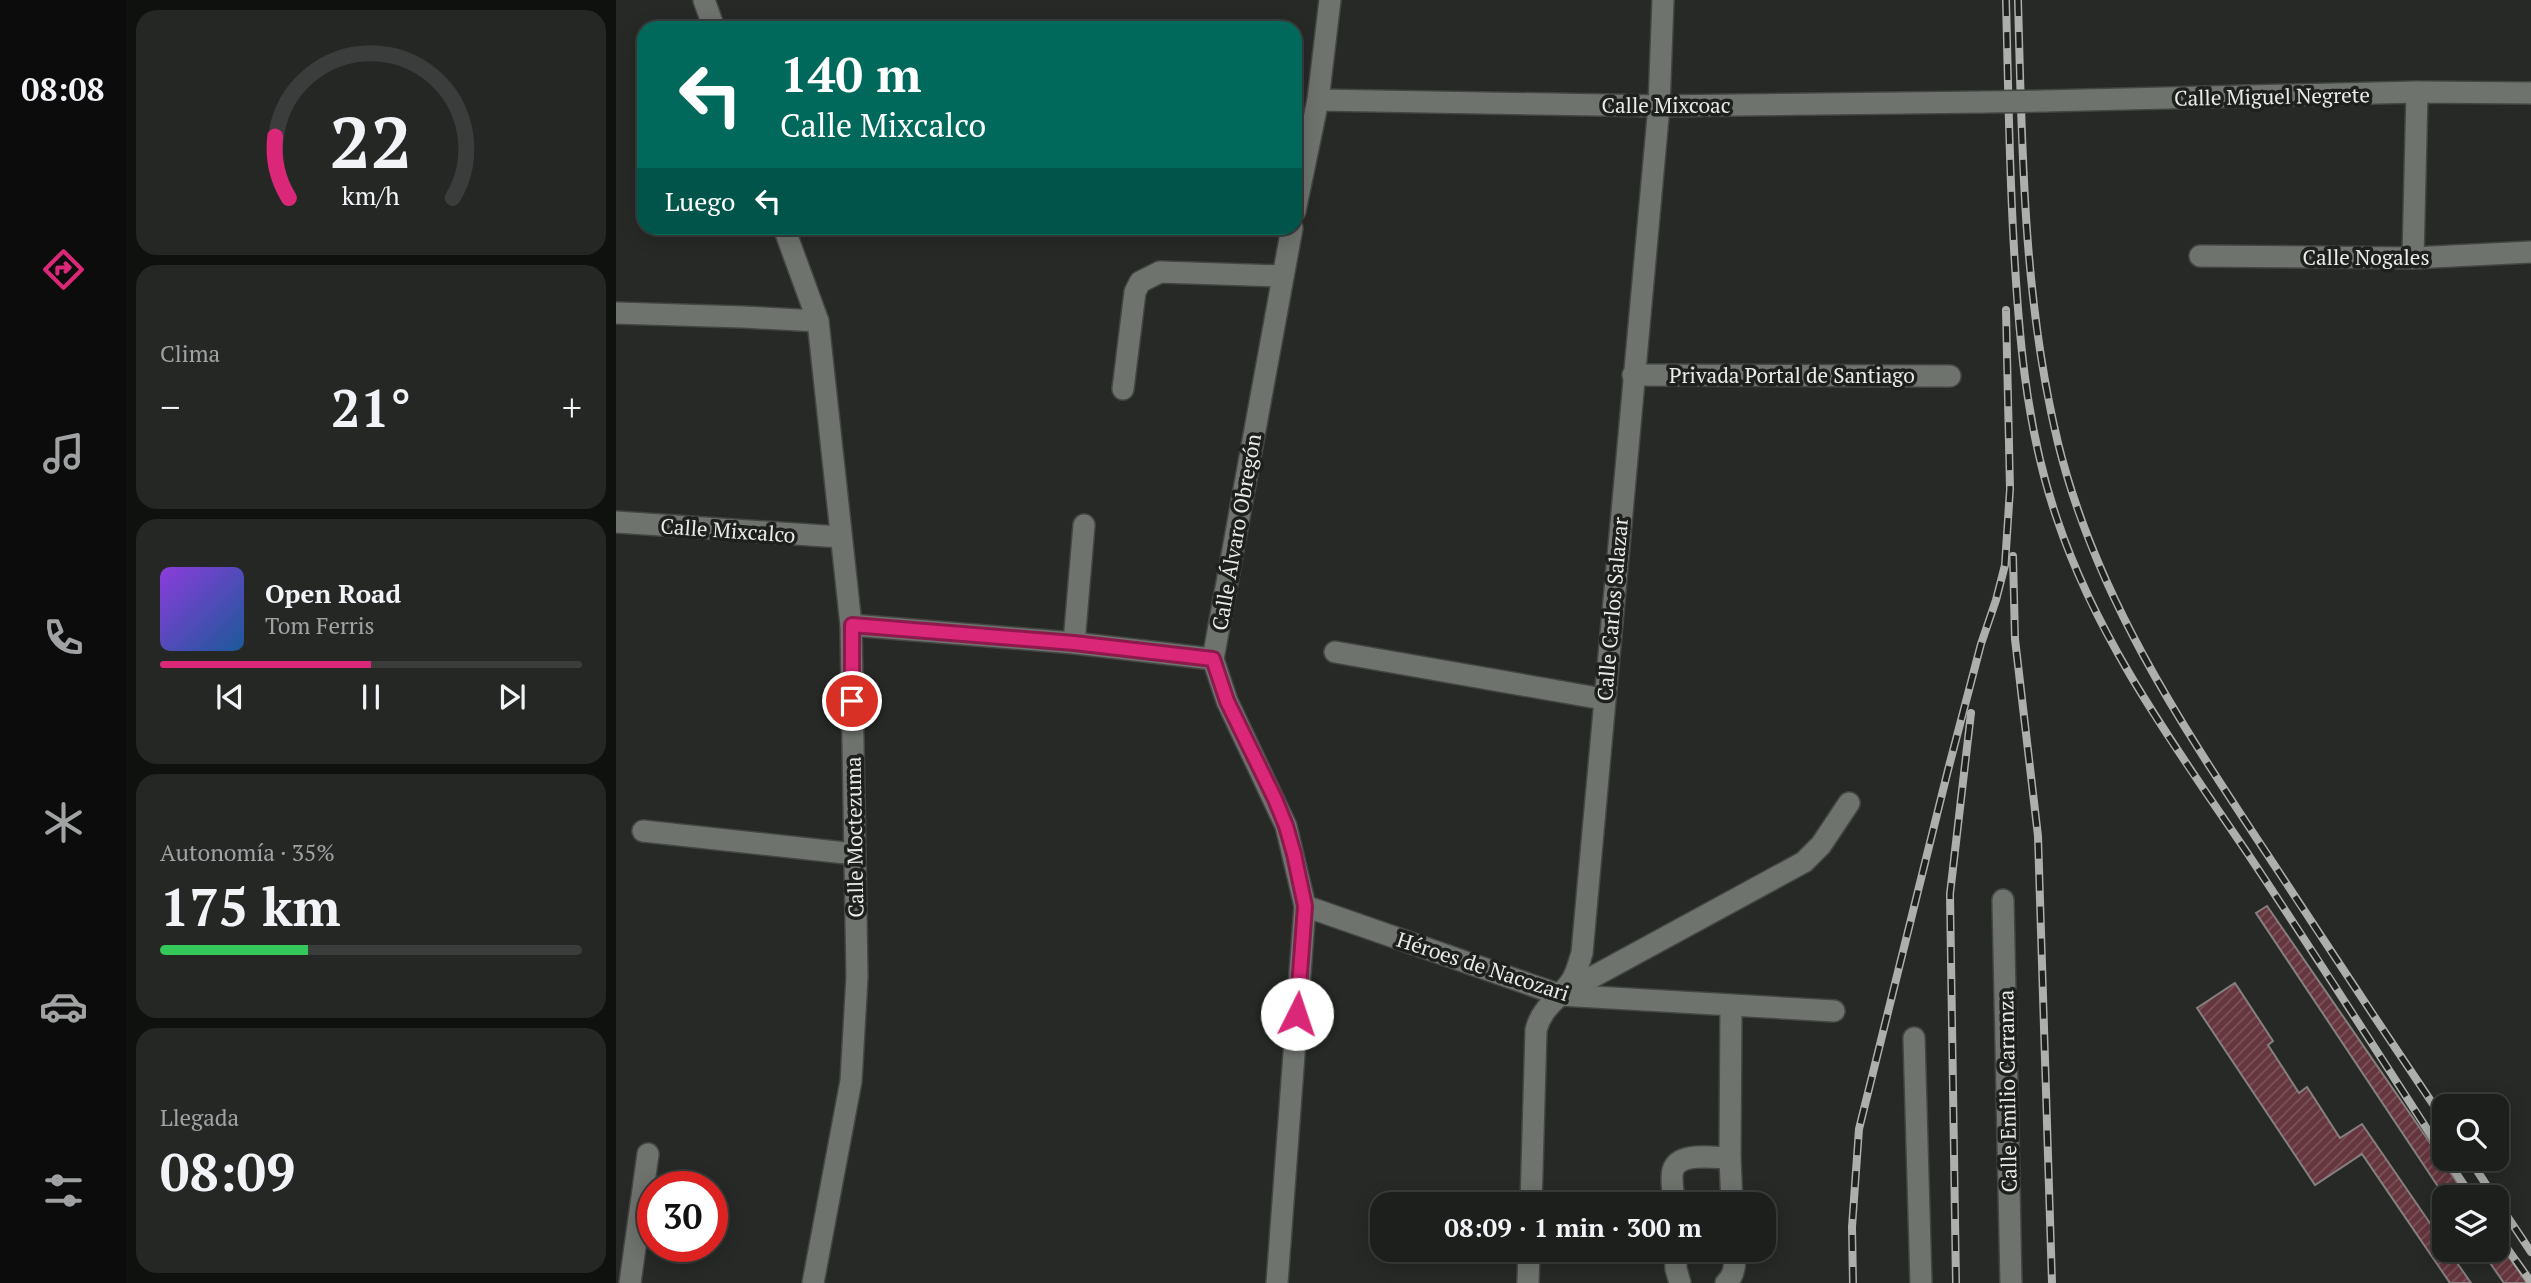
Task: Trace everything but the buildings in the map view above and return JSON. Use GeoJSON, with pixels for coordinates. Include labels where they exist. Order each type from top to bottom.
{"type":"FeatureCollection","features":[{"type":"Feature","properties":{"kind":"street"},"geometry":{"type":"LineString","coordinates":[[704,0],[712,21]]}},
{"type":"Feature","properties":{"kind":"street"},"geometry":{"type":"LineString","coordinates":[[1303,130],[1318,100],[1330,0]]}},
{"type":"Feature","properties":{"kind":"street","name":"Calle Carlos Salazar"},"geometry":{"type":"LineString","coordinates":[[1531,1192],[1536,1030],[1545,1009],[1574,977],[1582,953],[1659,106],[1662,0]]}},
{"type":"Feature","properties":{"kind":"street"},"geometry":{"type":"LineString","coordinates":[[2413,258],[2417,92]]}},
{"type":"Feature","properties":{"kind":"street","name":"Calle Miguel Negrete"},"geometry":{"type":"LineString","coordinates":[[2014,102],[2417,92],[2531,93]]}},
{"type":"Feature","properties":{"kind":"street","name":"Calle Mixcoac"},"geometry":{"type":"LineString","coordinates":[[1318,100],[1659,106],[2014,102]]}},
{"type":"Feature","properties":{"kind":"street","name":"Calle Moctezuma"},"geometry":{"type":"LineString","coordinates":[[787,235],[818,321],[840,537],[852,625],[857,976],[851,1081],[813,1283]]}},
{"type":"Feature","properties":{"kind":"street","name":"Calle Álvaro Obregón"},"geometry":{"type":"LineString","coordinates":[[1277,1283],[1305,906],[1286,826],[1227,701],[1213,659],[1291,235]]}},
{"type":"Feature","properties":{"kind":"street","name":"Calle Nogales"},"geometry":{"type":"LineString","coordinates":[[2200,256],[2413,258],[2531,252]]}},
{"type":"Feature","properties":{"kind":"street"},"geometry":{"type":"LineString","coordinates":[[1123,389],[1135,292],[1140,282],[1160,272],[1283,276]]}},
{"type":"Feature","properties":{"kind":"street"},"geometry":{"type":"LineString","coordinates":[[616,313],[818,321]]}},
{"type":"Feature","properties":{"kind":"street","name":"Privada Portal de Santiago"},"geometry":{"type":"LineString","coordinates":[[1633,375],[1950,376]]}},
{"type":"Feature","properties":{"kind":"street","name":"Calle Mixcalco"},"geometry":{"type":"LineString","coordinates":[[616,522],[840,537]]}},
{"type":"Feature","properties":{"kind":"street"},"geometry":{"type":"LineString","coordinates":[[1074,643],[1084,525]]}},
{"type":"Feature","properties":{"kind":"street"},"geometry":{"type":"LineString","coordinates":[[852,625],[1074,643],[1213,659]]}},
{"type":"Feature","properties":{"kind":"street"},"geometry":{"type":"LineString","coordinates":[[1335,652],[1603,699]]}},
{"type":"Feature","properties":{"kind":"street"},"geometry":{"type":"LineString","coordinates":[[1560,995],[1804,862],[1821,845],[1849,803]]}},
{"type":"Feature","properties":{"kind":"street"},"geometry":{"type":"LineString","coordinates":[[643,831],[855,853]]}},
{"type":"Feature","properties":{"kind":"street","name":"Calle Emilio Carranza"},"geometry":{"type":"LineString","coordinates":[[2003,900],[2011,1283]]}},
{"type":"Feature","properties":{"kind":"street","name":"Héroes de Nacozari"},"geometry":{"type":"LineString","coordinates":[[1305,906],[1560,995],[1834,1011]]}},
{"type":"Feature","properties":{"kind":"street"},"geometry":{"type":"LineString","coordinates":[[1731,1007],[1731,1192]]}},
{"type":"Feature","properties":{"kind":"street"},"geometry":{"type":"LineString","coordinates":[[1914,1038],[1921,1283]]}},
{"type":"Feature","properties":{"kind":"street"},"geometry":{"type":"LineString","coordinates":[[630,1283],[648,1154]]}},
{"type":"Feature","properties":{"kind":"street"},"geometry":{"type":"LineString","coordinates":[[1674,1192],[1673,1171],[1678,1162],[1685,1158],[1730,1158]]}},
{"type":"Feature","properties":{"kind":"street"},"geometry":{"type":"LineString","coordinates":[[1528,1283],[1529,1262]]}},
{"type":"Feature","properties":{"kind":"street"},"geometry":{"type":"LineString","coordinates":[[1676,1262],[1680,1283]]}},
{"type":"Feature","properties":{"kind":"railway"},"geometry":{"type":"LineString","coordinates":[[2006,0],[2013,230],[2025,376],[2030,413],[2046,484],[2074,565],[2117,652],[2168,736],[2299,931],[2432,1137]]}},
{"type":"Feature","properties":{"kind":"railway"},"geometry":{"type":"LineString","coordinates":[[2018,0],[2026,223],[2031,278],[2046,388],[2074,500],[2118,606],[2173,707],[2203,757],[2432,1103]]}},
{"type":"Feature","properties":{"kind":"railway"},"geometry":{"type":"LineString","coordinates":[[1853,1283],[1852,1227],[1859,1129],[1948,770],[2005,565],[2010,489],[2006,310]]}},
{"type":"Feature","properties":{"kind":"railway"},"geometry":{"type":"LineString","coordinates":[[2013,556],[2015,639],[2038,836],[2052,1283]]}},
{"type":"Feature","properties":{"kind":"railway"},"geometry":{"type":"LineString","coordinates":[[1956,1283],[1950,894],[1971,713]]}},
{"type":"Feature","properties":{"kind":"railway"},"geometry":{"type":"LineString","coordinates":[[2455,1171],[2464,1185]]}},
{"type":"Feature","properties":{"kind":"railway"},"geometry":{"type":"LineString","coordinates":[[2477,1171],[2486,1185]]}},
{"type":"Feature","properties":{"kind":"railway"},"geometry":{"type":"LineString","coordinates":[[2509,1219],[2531,1252]]}},
{"type":"Feature","properties":{"kind":"railway"},"geometry":{"type":"LineString","coordinates":[[2509,1251],[2531,1282]]}},
{"type":"Feature","properties":{"kind":"route"},"geometry":{"type":"LineString","coordinates":[[852,701],[852,625],[1074,643],[1213,659],[1244,741],[1275,799],[1294,854],[1305,906],[1297,1014]]}}]}
